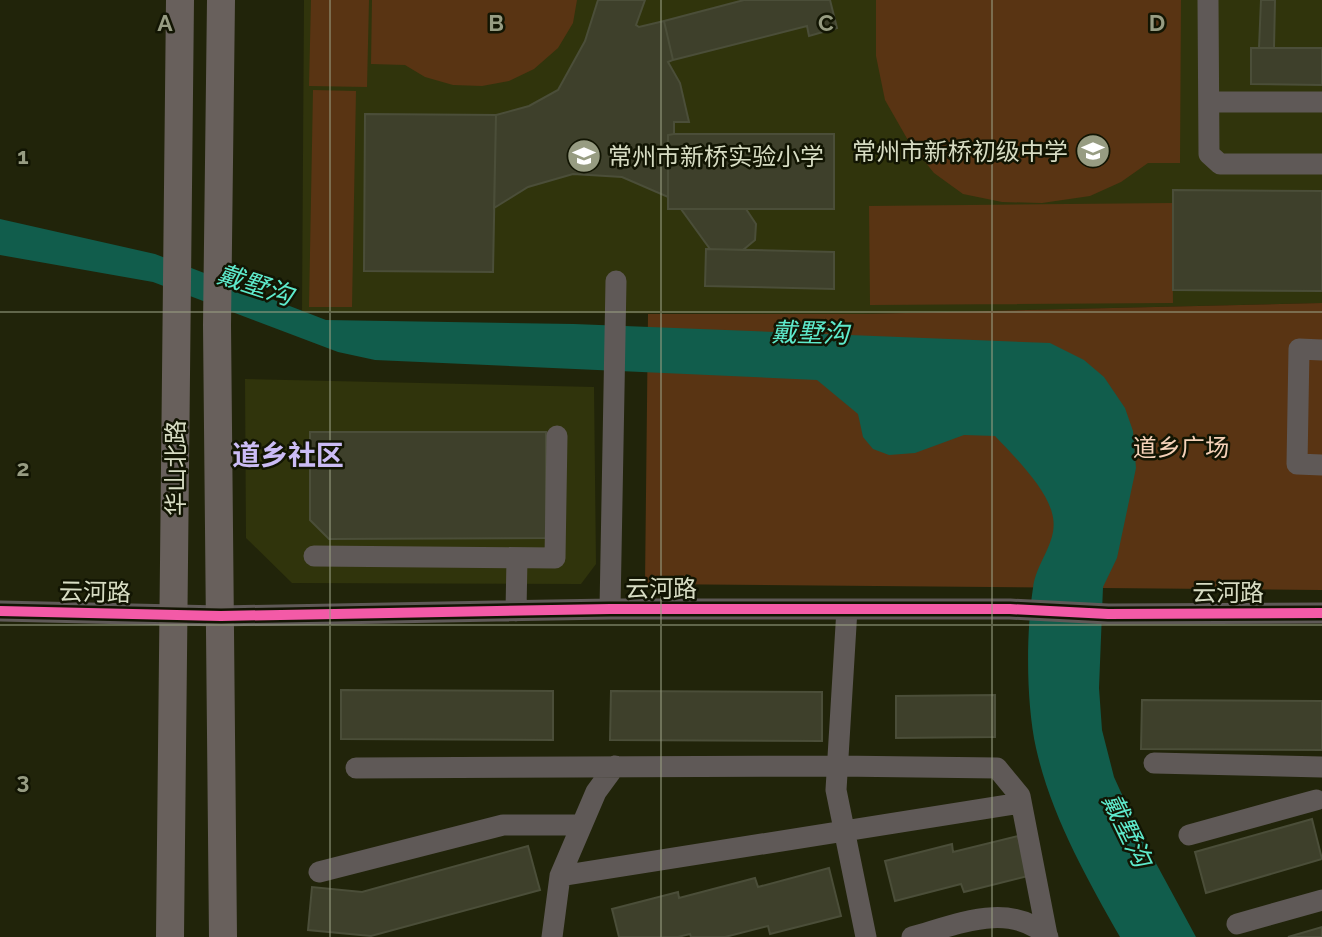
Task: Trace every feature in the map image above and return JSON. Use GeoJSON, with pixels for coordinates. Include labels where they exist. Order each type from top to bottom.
{"type":"FeatureCollection","features":[{"type":"Feature","properties":{"kind":"main road","name":"华山北路"},"geometry":{"type":"LineString","coordinates":[[170,937],[180,0]]}},
{"type":"Feature","properties":{"kind":"main road","name":"华山北路"},"geometry":{"type":"LineString","coordinates":[[221,0],[217,325],[223,937]]}},
{"type":"Feature","properties":{"kind":"street"},"geometry":{"type":"LineString","coordinates":[[1208,0],[1209,154],[1220,164],[1322,164]]}},
{"type":"Feature","properties":{"kind":"street"},"geometry":{"type":"LineString","coordinates":[[1209,102],[1322,102]]}},
{"type":"Feature","properties":{"kind":"street"},"geometry":{"type":"LineString","coordinates":[[610,609],[616,281]]}},
{"type":"Feature","properties":{"kind":"street"},"geometry":{"type":"LineString","coordinates":[[1322,349],[1300,349],[1297,464],[1322,465]]}},
{"type":"Feature","properties":{"kind":"street"},"geometry":{"type":"LineString","coordinates":[[314,556],[555,558],[557,436]]}},
{"type":"Feature","properties":{"kind":"street"},"geometry":{"type":"LineString","coordinates":[[516,611],[517,558]]}},
{"type":"Feature","properties":{"kind":"street","name":"云河路"},"geometry":{"type":"LineString","coordinates":[[0,611],[221,616],[610,609],[1010,608],[1108,614],[1322,613]]}},
{"type":"Feature","properties":{"kind":"street"},"geometry":{"type":"LineString","coordinates":[[848,609],[836,790],[866,937]]}},
{"type":"Feature","properties":{"kind":"street"},"geometry":{"type":"LineString","coordinates":[[1154,763],[1322,767]]}},
{"type":"Feature","properties":{"kind":"street"},"geometry":{"type":"LineString","coordinates":[[552,937],[560,876],[596,792],[615,766]]}},
{"type":"Feature","properties":{"kind":"street"},"geometry":{"type":"LineString","coordinates":[[1189,835],[1319,804],[1286,766]]}},
{"type":"Feature","properties":{"kind":"street"},"geometry":{"type":"LineString","coordinates":[[356,768],[997,768],[1020,796],[1048,936]]}},
{"type":"Feature","properties":{"kind":"street"},"geometry":{"type":"LineString","coordinates":[[560,876],[1021,803]]}},
{"type":"Feature","properties":{"kind":"street"},"geometry":{"type":"LineString","coordinates":[[319,872],[503,825],[582,825]]}},
{"type":"Feature","properties":{"kind":"street"},"geometry":{"type":"LineString","coordinates":[[1237,924],[1322,900]]}},
{"type":"Feature","properties":{"kind":"street"},"geometry":{"type":"LineString","coordinates":[[912,937],[988,917],[1024,919],[1048,936]]}},
{"type":"Feature","properties":{"kind":"shaded area"},"geometry":{"type":"Polygon","coordinates":[[[304,0],[1322,0],[1322,303],[864,314],[302,312],[304,0]]]}},
{"type":"Feature","properties":{"kind":"shaded area"},"geometry":{"type":"Polygon","coordinates":[[[245,379],[594,387],[596,564],[581,584],[292,583],[246,538],[245,379]]]}},
{"type":"Feature","properties":{"kind":"green space"},"geometry":{"type":"Polygon","coordinates":[[[311,0],[369,0],[367,87],[309,86],[311,0]]]}},
{"type":"Feature","properties":{"kind":"green space"},"geometry":{"type":"Polygon","coordinates":[[[372,0],[577,0],[573,23],[558,48],[534,69],[509,81],[482,86],[453,85],[425,77],[405,65],[371,64],[372,0]]]}},
{"type":"Feature","properties":{"kind":"green space"},"geometry":{"type":"Polygon","coordinates":[[[876,0],[1181,0],[1180,163],[1148,163],[1121,182],[1090,196],[1042,203],[1002,202],[963,194],[934,173],[909,142],[885,100],[876,56],[876,0]]]}},
{"type":"Feature","properties":{"kind":"green space"},"geometry":{"type":"Polygon","coordinates":[[[313,90],[356,91],[352,307],[309,307],[313,90]]]}},
{"type":"Feature","properties":{"kind":"green space"},"geometry":{"type":"Polygon","coordinates":[[[1172,203],[1173,303],[870,305],[869,206],[1172,203]]]}},
{"type":"Feature","properties":{"kind":"green space","name":"道乡广场"},"geometry":{"type":"Polygon","coordinates":[[[1322,303],[1322,590],[645,584],[648,314],[864,314],[1322,303]]]}},
{"type":"Feature","properties":{"kind":"water","name":"戴墅沟"},"geometry":{"type":"Polygon","coordinates":[[[0,219],[155,254],[326,320],[574,324],[1050,343],[1084,360],[1104,377],[1125,408],[1133,431],[1136,468],[1117,558],[1103,587],[1099,688],[1102,730],[1114,777],[1139,832],[1196,937],[1120,937],[1060,821],[1036,748],[1030,710],[1028,668],[1033,588],[1053,533],[1054,523],[1049,503],[1043,493],[995,436],[964,435],[915,453],[889,455],[873,449],[863,437],[858,414],[817,380],[375,360],[338,352],[153,282],[0,255],[0,219]]]}},
{"type":"Feature","properties":{"kind":"building"},"geometry":{"type":"Polygon","coordinates":[[[598,0],[645,0],[636,25],[639,27],[664,21],[673,60],[668,62],[680,83],[689,122],[674,122],[674,134],[668,135],[668,197],[622,177],[573,174],[528,187],[494,208],[496,115],[529,106],[558,90],[585,41],[598,0]]]}},
{"type":"Feature","properties":{"kind":"building"},"geometry":{"type":"Polygon","coordinates":[[[744,0],[830,0],[837,28],[809,36],[807,26],[673,60],[664,21],[744,0]]]}},
{"type":"Feature","properties":{"kind":"building"},"geometry":{"type":"Polygon","coordinates":[[[1261,0],[1275,0],[1274,48],[1259,48],[1261,0]]]}},
{"type":"Feature","properties":{"kind":"building"},"geometry":{"type":"Polygon","coordinates":[[[1251,48],[1322,48],[1322,85],[1251,84],[1251,48]]]}},
{"type":"Feature","properties":{"kind":"building"},"geometry":{"type":"Polygon","coordinates":[[[365,114],[496,115],[493,272],[364,271],[365,114]]]}},
{"type":"Feature","properties":{"kind":"building"},"geometry":{"type":"Polygon","coordinates":[[[834,134],[834,209],[668,209],[668,135],[834,134]]]}},
{"type":"Feature","properties":{"kind":"building"},"geometry":{"type":"Polygon","coordinates":[[[1173,190],[1322,191],[1322,291],[1173,290],[1173,190]]]}},
{"type":"Feature","properties":{"kind":"building"},"geometry":{"type":"Polygon","coordinates":[[[681,209],[746,209],[756,224],[755,240],[743,250],[710,249],[681,209]]]}},
{"type":"Feature","properties":{"kind":"building"},"geometry":{"type":"Polygon","coordinates":[[[706,249],[834,252],[834,289],[705,286],[706,249]]]}},
{"type":"Feature","properties":{"kind":"building"},"geometry":{"type":"Polygon","coordinates":[[[310,432],[546,432],[546,538],[329,539],[310,520],[310,432]]]}},
{"type":"Feature","properties":{"kind":"building"},"geometry":{"type":"Polygon","coordinates":[[[341,690],[553,691],[553,740],[341,739],[341,690]]]}},
{"type":"Feature","properties":{"kind":"building"},"geometry":{"type":"Polygon","coordinates":[[[611,691],[822,692],[822,741],[610,740],[611,691]]]}},
{"type":"Feature","properties":{"kind":"building"},"geometry":{"type":"Polygon","coordinates":[[[995,695],[995,737],[896,738],[896,696],[995,695]]]}},
{"type":"Feature","properties":{"kind":"building"},"geometry":{"type":"Polygon","coordinates":[[[1142,700],[1322,701],[1322,750],[1141,749],[1142,700]]]}},
{"type":"Feature","properties":{"kind":"building"},"geometry":{"type":"Polygon","coordinates":[[[1312,819],[1322,859],[1206,893],[1195,852],[1312,819]]]}},
{"type":"Feature","properties":{"kind":"building"},"geometry":{"type":"Polygon","coordinates":[[[1018,836],[1028,876],[964,892],[961,884],[895,901],[885,861],[952,844],[953,852],[1018,836]]]}},
{"type":"Feature","properties":{"kind":"building"},"geometry":{"type":"Polygon","coordinates":[[[528,846],[540,890],[371,936],[308,930],[312,887],[362,892],[528,846]]]}},
{"type":"Feature","properties":{"kind":"building"},"geometry":{"type":"Polygon","coordinates":[[[829,868],[841,916],[770,934],[768,926],[725,937],[691,937],[690,934],[678,937],[619,937],[612,909],[678,892],[679,898],[755,878],[758,887],[829,868]]]}},
{"type":"Feature","properties":{"kind":"building"},"geometry":{"type":"Polygon","coordinates":[[[1322,927],[1322,937],[1288,937],[1322,927]]]}},
{"type":"Feature","properties":{"kind":"cycle path"},"geometry":{"type":"LineString","coordinates":[[0,611],[221,616],[610,609],[1010,609],[1108,614],[1322,613]]}},
{"type":"Feature","properties":{"kind":"place","name":"常州市新桥初级中学"},"geometry":{"type":"Point","coordinates":[1093,151]}},
{"type":"Feature","properties":{"kind":"place","name":"常州市新桥实验小学"},"geometry":{"type":"Point","coordinates":[584,156]}},
{"type":"Feature","properties":{"kind":"district","name":"道乡社区"},"geometry":{"type":"Point","coordinates":[288,455]}}]}
